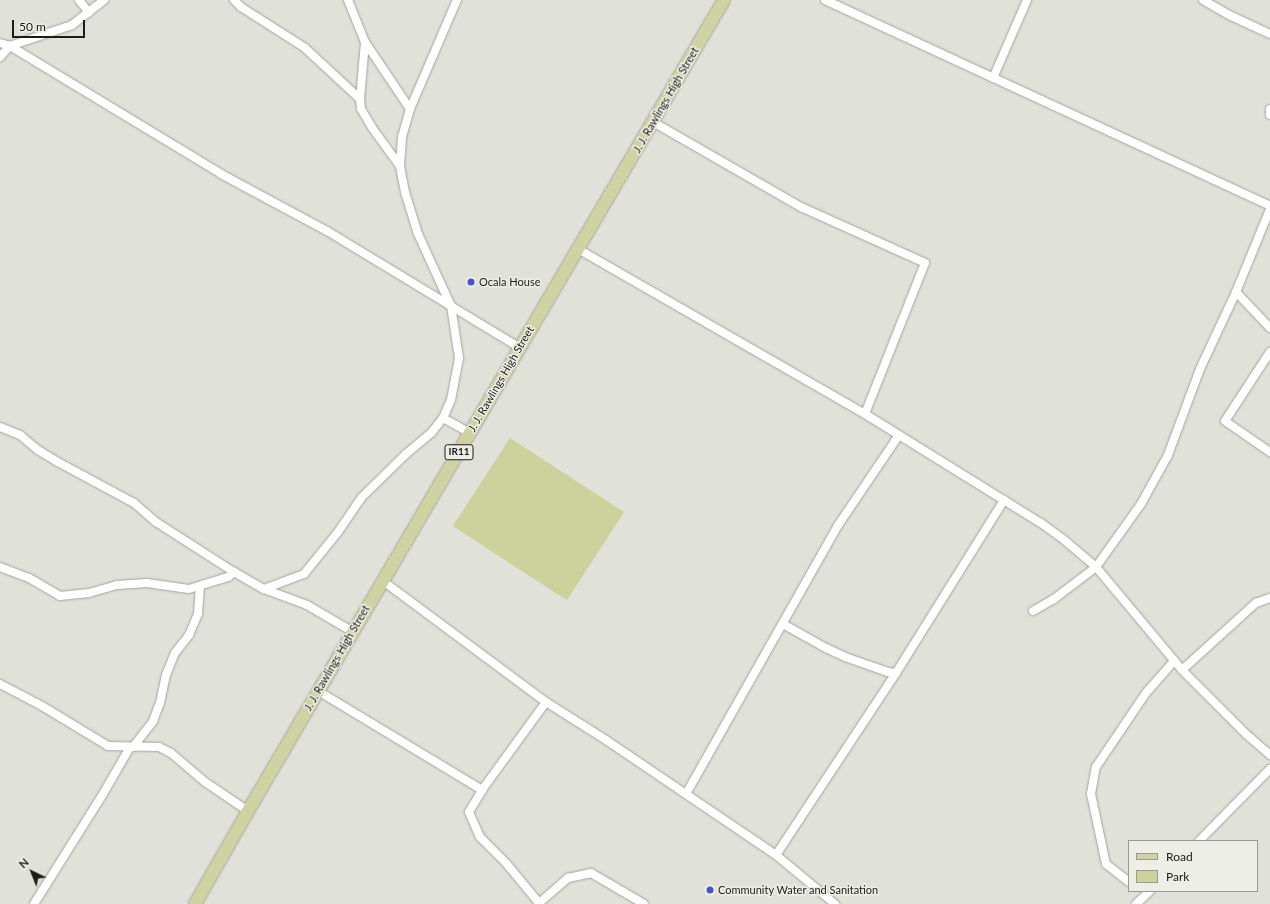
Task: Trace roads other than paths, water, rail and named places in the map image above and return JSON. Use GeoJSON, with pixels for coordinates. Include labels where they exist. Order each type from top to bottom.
{"type":"FeatureCollection","features":[{"type":"Feature","properties":{"kind":"main road","name":"J. J. Rawlings High Street"},"geometry":{"type":"LineString","coordinates":[[195,904],[318,691],[724,0]]}},
{"type":"Feature","properties":{"kind":"street"},"geometry":{"type":"LineString","coordinates":[[79,0],[89,13]]}},
{"type":"Feature","properties":{"kind":"street"},"geometry":{"type":"LineString","coordinates":[[0,57],[10,46],[72,25],[104,0]]}},
{"type":"Feature","properties":{"kind":"street"},"geometry":{"type":"LineString","coordinates":[[234,0],[241,7],[305,48],[360,98]]}},
{"type":"Feature","properties":{"kind":"street"},"geometry":{"type":"LineString","coordinates":[[348,0],[366,42],[410,109]]}},
{"type":"Feature","properties":{"kind":"street"},"geometry":{"type":"LineString","coordinates":[[264,589],[304,574],[338,532],[362,497],[406,454],[432,432],[443,418],[450,400],[459,358],[451,306],[418,234],[405,192],[400,166],[402,137],[410,109],[457,0]]}},
{"type":"Feature","properties":{"kind":"street"},"geometry":{"type":"LineString","coordinates":[[825,0],[1270,208],[1236,292],[1200,369],[1168,455],[1141,504],[1096,567],[1054,599],[1033,611]]}},
{"type":"Feature","properties":{"kind":"street"},"geometry":{"type":"LineString","coordinates":[[994,78],[1027,0]]}},
{"type":"Feature","properties":{"kind":"street"},"geometry":{"type":"LineString","coordinates":[[1203,0],[1227,14],[1270,34]]}},
{"type":"Feature","properties":{"kind":"street"},"geometry":{"type":"LineString","coordinates":[[366,42],[360,98],[361,109],[400,166]]}},
{"type":"Feature","properties":{"kind":"street"},"geometry":{"type":"LineString","coordinates":[[0,43],[10,46],[221,174],[327,231],[520,348]]}},
{"type":"Feature","properties":{"kind":"street"},"geometry":{"type":"LineString","coordinates":[[1270,109],[1270,115]]}},
{"type":"Feature","properties":{"kind":"street"},"geometry":{"type":"LineString","coordinates":[[653,122],[801,207],[925,263],[865,414]]}},
{"type":"Feature","properties":{"kind":"street"},"geometry":{"type":"LineString","coordinates":[[578,249],[865,414],[1041,523],[1096,567],[1182,670],[1246,734],[1270,754]]}},
{"type":"Feature","properties":{"kind":"street"},"geometry":{"type":"LineString","coordinates":[[1236,292],[1270,328]]}},
{"type":"Feature","properties":{"kind":"street"},"geometry":{"type":"LineString","coordinates":[[1270,352],[1225,420],[1270,452]]}},
{"type":"Feature","properties":{"kind":"street"},"geometry":{"type":"LineString","coordinates":[[443,418],[470,433]]}},
{"type":"Feature","properties":{"kind":"street"},"geometry":{"type":"LineString","coordinates":[[0,427],[20,435],[38,450],[56,461],[134,503],[156,522],[234,572],[264,589],[306,605],[353,632]]}},
{"type":"Feature","properties":{"kind":"street"},"geometry":{"type":"LineString","coordinates":[[686,794],[784,624],[839,524],[899,435]]}},
{"type":"Feature","properties":{"kind":"street"},"geometry":{"type":"LineString","coordinates":[[776,855],[896,673],[1004,500]]}},
{"type":"Feature","properties":{"kind":"street"},"geometry":{"type":"LineString","coordinates":[[0,567],[29,578],[60,596],[89,593],[117,584],[148,583],[189,589],[228,577],[234,572]]}},
{"type":"Feature","properties":{"kind":"street"},"geometry":{"type":"LineString","coordinates":[[383,581],[546,702],[776,855],[836,904]]}},
{"type":"Feature","properties":{"kind":"street"},"geometry":{"type":"LineString","coordinates":[[34,904],[131,747],[153,722],[160,703],[166,675],[173,658],[189,635],[198,614],[200,586]]}},
{"type":"Feature","properties":{"kind":"street"},"geometry":{"type":"LineString","coordinates":[[1182,670],[1256,603],[1270,598]]}},
{"type":"Feature","properties":{"kind":"street"},"geometry":{"type":"LineString","coordinates":[[784,624],[845,657],[888,672],[896,673]]}},
{"type":"Feature","properties":{"kind":"street"},"geometry":{"type":"LineString","coordinates":[[1128,881],[1106,864],[1091,794],[1096,767],[1146,693],[1174,661]]}},
{"type":"Feature","properties":{"kind":"street"},"geometry":{"type":"LineString","coordinates":[[0,684],[42,706],[108,746],[159,747],[171,753],[205,782],[248,811]]}},
{"type":"Feature","properties":{"kind":"street"},"geometry":{"type":"LineString","coordinates":[[318,691],[482,790]]}},
{"type":"Feature","properties":{"kind":"street"},"geometry":{"type":"LineString","coordinates":[[546,702],[482,790],[469,812],[480,837],[506,863],[539,904],[568,878],[591,873],[644,904]]}},
{"type":"Feature","properties":{"kind":"street"},"geometry":{"type":"LineString","coordinates":[[1200,840],[1270,769]]}},
{"type":"Feature","properties":{"kind":"street"},"geometry":{"type":"LineString","coordinates":[[1136,904],[1145,892]]}},
{"type":"Feature","properties":{"kind":"place","name":"Ocala House"},"geometry":{"type":"Point","coordinates":[471,282]}},
{"type":"Feature","properties":{"kind":"place","name":"Community Water and Sanitation"},"geometry":{"type":"Point","coordinates":[710,890]}}]}
